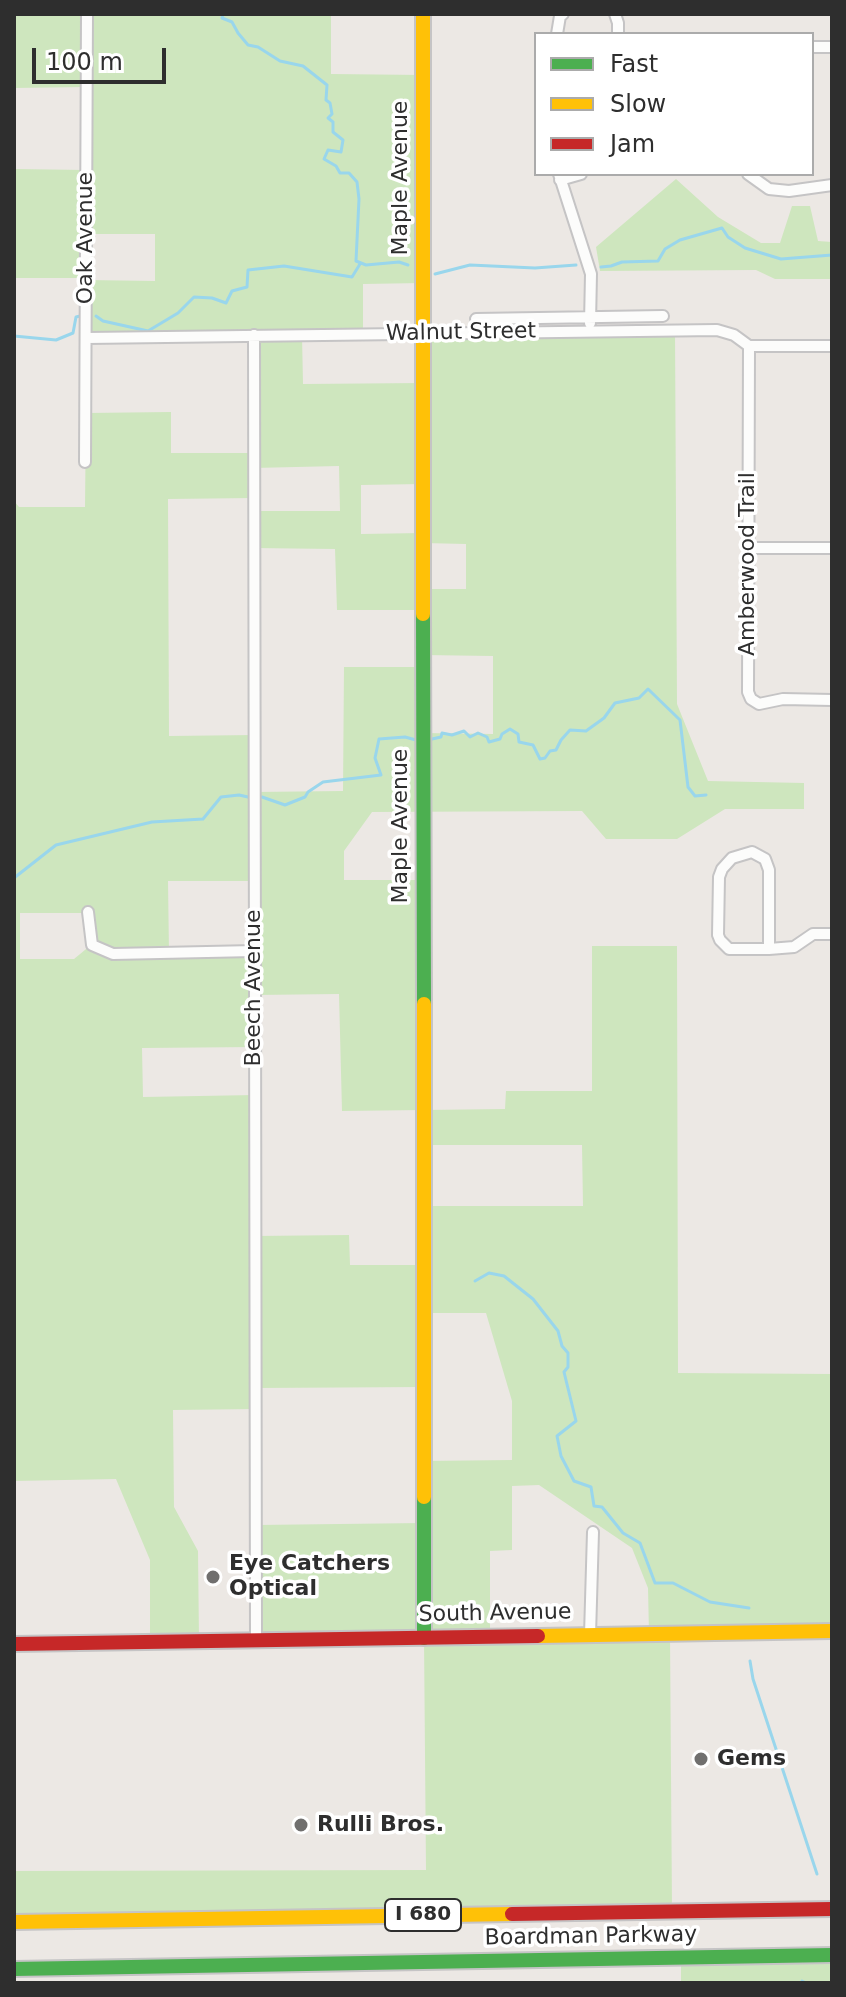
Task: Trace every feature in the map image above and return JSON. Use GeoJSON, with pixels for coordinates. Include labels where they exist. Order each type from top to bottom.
{"type":"FeatureCollection","features":[{"type":"Feature","properties":{"kind":"main road","name":"Maple Avenue"},"geometry":{"type":"LineString","coordinates":[[423,14],[424,1638]]}},
{"type":"Feature","properties":{"kind":"main road","name":"South Avenue"},"geometry":{"type":"LineString","coordinates":[[14,1644],[832,1631]]}},
{"type":"Feature","properties":{"kind":"main road","name":"Boardman Parkway"},"geometry":{"type":"LineString","coordinates":[[14,1922],[832,1909]]}},
{"type":"Feature","properties":{"kind":"main road","name":"Boardman Parkway"},"geometry":{"type":"LineString","coordinates":[[14,1969],[832,1955]]}},
{"type":"Feature","properties":{"kind":"street","name":"Oak Avenue"},"geometry":{"type":"LineString","coordinates":[[85,462],[87,14]]}},
{"type":"Feature","properties":{"kind":"street"},"geometry":{"type":"LineString","coordinates":[[751,176],[769,189],[789,191],[832,185]]}},
{"type":"Feature","properties":{"kind":"street"},"geometry":{"type":"LineString","coordinates":[[560,177],[591,274],[590,331]]}},
{"type":"Feature","properties":{"kind":"street"},"geometry":{"type":"LineString","coordinates":[[476,319],[663,316]]}},
{"type":"Feature","properties":{"kind":"street","name":"Walnut Street"},"geometry":{"type":"LineString","coordinates":[[87,338],[717,330],[734,335],[749,346],[832,346]]}},
{"type":"Feature","properties":{"kind":"street","name":"Beech Avenue"},"geometry":{"type":"LineString","coordinates":[[254,335],[256,1640]]}},
{"type":"Feature","properties":{"kind":"street","name":"Amberwood Trail"},"geometry":{"type":"LineString","coordinates":[[749,346],[749,696],[759,704],[783,699],[832,700]]}},
{"type":"Feature","properties":{"kind":"street"},"geometry":{"type":"LineString","coordinates":[[748,548],[832,548]]}},
{"type":"Feature","properties":{"kind":"street"},"geometry":{"type":"LineString","coordinates":[[769,949],[768,865],[759,854],[740,854],[728,861],[719,877],[717,930],[720,940],[729,949],[769,949],[794,947],[813,934],[832,934]]}},
{"type":"Feature","properties":{"kind":"street"},"geometry":{"type":"LineString","coordinates":[[88,912],[92,945],[113,954],[254,951]]}},
{"type":"Feature","properties":{"kind":"street"},"geometry":{"type":"LineString","coordinates":[[590,1635],[593,1532]]}},
{"type":"Feature","properties":{"kind":"green space"},"geometry":{"type":"Polygon","coordinates":[[[14,14],[423,14],[331,16],[331,74],[423,75],[422,283],[363,284],[363,335],[302,335],[303,384],[422,383],[422,334],[675,331],[677,704],[708,781],[804,783],[804,809],[725,809],[677,839],[606,839],[582,811],[372,812],[344,851],[344,880],[423,880],[424,1110],[505,1109],[506,1091],[592,1091],[592,946],[677,946],[678,1373],[832,1374],[832,1631],[670,1634],[672,1911],[14,1922],[14,1871],[426,1870],[424,1638],[256,1640],[256,1525],[423,1523],[424,1461],[512,1460],[512,1401],[486,1313],[424,1313],[423,1387],[256,1388],[256,1409],[173,1410],[174,1507],[198,1551],[199,1641],[150,1642],[150,1560],[116,1479],[14,1481],[14,501],[19,507],[85,507],[86,413],[171,412],[171,453],[253,453],[254,336],[87,338],[86,280],[155,281],[155,234],[86,234],[86,278],[14,278],[14,169],[86,170],[86,87],[14,88],[14,14]],[[339,466],[253,468],[253,498],[168,499],[169,736],[254,735],[254,792],[343,791],[344,667],[423,667],[423,733],[493,734],[493,656],[423,655],[422,610],[337,610],[335,549],[253,548],[253,511],[340,511],[339,466]],[[422,484],[361,485],[361,534],[422,533],[422,484]],[[423,543],[423,589],[466,589],[466,544],[423,543]],[[168,881],[169,954],[254,951],[254,881],[168,881]],[[20,913],[20,959],[74,959],[91,945],[87,913],[20,913]],[[339,994],[255,995],[255,1047],[142,1048],[143,1097],[255,1095],[256,1236],[349,1235],[350,1265],[423,1265],[423,1206],[583,1206],[582,1145],[423,1145],[423,1110],[342,1111],[339,994]],[[539,1485],[512,1486],[512,1550],[490,1551],[490,1637],[649,1634],[648,1588],[632,1548],[539,1485]]]}},
{"type":"Feature","properties":{"kind":"green space"},"geometry":{"type":"Polygon","coordinates":[[[676,179],[718,217],[761,243],[780,243],[792,206],[810,206],[818,241],[832,242],[832,279],[775,279],[756,270],[600,271],[596,247],[676,179]]]}},
{"type":"Feature","properties":{"kind":"green space"},"geometry":{"type":"Polygon","coordinates":[[[832,1955],[832,1983],[681,1983],[681,1958],[832,1955]]]}},
{"type":"Feature","properties":{"kind":"waterway"},"geometry":{"type":"LineString","coordinates":[[223,14],[222,18],[232,22],[248,45],[258,47],[280,61],[303,66],[327,85],[326,100],[330,103],[332,114],[328,118],[333,122],[333,132],[343,140],[341,152],[328,150],[324,159],[336,166],[340,173],[349,173],[357,182],[356,261],[366,265],[399,262],[408,265]]}},
{"type":"Feature","properties":{"kind":"waterway"},"geometry":{"type":"LineString","coordinates":[[601,267],[622,262],[658,261],[665,249],[680,240],[722,228],[728,237],[745,248],[781,259],[832,255]]}},
{"type":"Feature","properties":{"kind":"waterway"},"geometry":{"type":"LineString","coordinates":[[96,316],[103,321],[148,331],[178,313],[194,297],[226,303],[232,291],[247,287],[248,270],[284,266],[352,277],[360,264]]}},
{"type":"Feature","properties":{"kind":"waterway"},"geometry":{"type":"LineString","coordinates":[[435,274],[470,265],[535,268],[576,265]]}},
{"type":"Feature","properties":{"kind":"waterway"},"geometry":{"type":"LineString","coordinates":[[14,336],[56,340],[73,333],[76,317],[80,316]]}},
{"type":"Feature","properties":{"kind":"waterway"},"geometry":{"type":"LineString","coordinates":[[432,739],[441,737],[442,733],[452,735],[464,731],[470,737],[478,733],[487,737],[489,742],[500,739],[510,729],[518,734],[519,742],[533,745],[540,759],[545,758],[550,751],[556,750],[570,730],[586,731],[604,718],[615,703],[639,698],[648,689],[680,720],[688,787],[695,796],[706,795]]}},
{"type":"Feature","properties":{"kind":"waterway"},"geometry":{"type":"LineString","coordinates":[[262,797],[285,805],[305,797],[323,782],[381,775],[375,758],[379,739],[405,737],[416,740]]}},
{"type":"Feature","properties":{"kind":"waterway"},"geometry":{"type":"LineString","coordinates":[[14,878],[56,845],[152,822],[203,819],[221,797],[248,797]]}},
{"type":"Feature","properties":{"kind":"waterway"},"geometry":{"type":"LineString","coordinates":[[475,1281],[489,1273],[504,1276],[533,1299],[558,1331],[562,1346],[568,1353],[568,1367],[564,1372],[576,1421],[557,1436],[561,1456],[574,1481],[591,1487],[594,1506],[602,1507],[623,1533],[640,1543],[655,1583],[673,1583],[710,1602],[749,1608]]}},
{"type":"Feature","properties":{"kind":"waterway"},"geometry":{"type":"LineString","coordinates":[[750,1661],[753,1679],[817,1874]]}},
{"type":"Feature","properties":{"kind":"waterway"},"geometry":{"type":"LineString","coordinates":[[802,1981],[806,1983]]}},
{"type":"Feature","properties":{"kind":"traffic: fast"},"geometry":{"type":"LineString","coordinates":[[423,614],[424,1004]]}},
{"type":"Feature","properties":{"kind":"traffic: fast"},"geometry":{"type":"LineString","coordinates":[[424,1497],[424,1638]]}},
{"type":"Feature","properties":{"kind":"traffic: fast"},"geometry":{"type":"LineString","coordinates":[[14,1969],[832,1955]]}},
{"type":"Feature","properties":{"kind":"traffic: slow"},"geometry":{"type":"LineString","coordinates":[[423,14],[423,614]]}},
{"type":"Feature","properties":{"kind":"traffic: slow"},"geometry":{"type":"LineString","coordinates":[[424,1004],[424,1497]]}},
{"type":"Feature","properties":{"kind":"traffic: slow"},"geometry":{"type":"LineString","coordinates":[[538,1636],[832,1631]]}},
{"type":"Feature","properties":{"kind":"traffic: slow"},"geometry":{"type":"LineString","coordinates":[[14,1922],[512,1914]]}},
{"type":"Feature","properties":{"kind":"traffic: jam"},"geometry":{"type":"LineString","coordinates":[[14,1644],[538,1636]]}},
{"type":"Feature","properties":{"kind":"traffic: jam"},"geometry":{"type":"LineString","coordinates":[[512,1914],[832,1909]]}},
{"type":"Feature","properties":{"kind":"place","name":"Eye Catchers Optical"},"geometry":{"type":"Point","coordinates":[213,1577]}},
{"type":"Feature","properties":{"kind":"place","name":"Gems"},"geometry":{"type":"Point","coordinates":[701,1759]}},
{"type":"Feature","properties":{"kind":"place","name":"Rulli Bros."},"geometry":{"type":"Point","coordinates":[301,1825]}}]}
